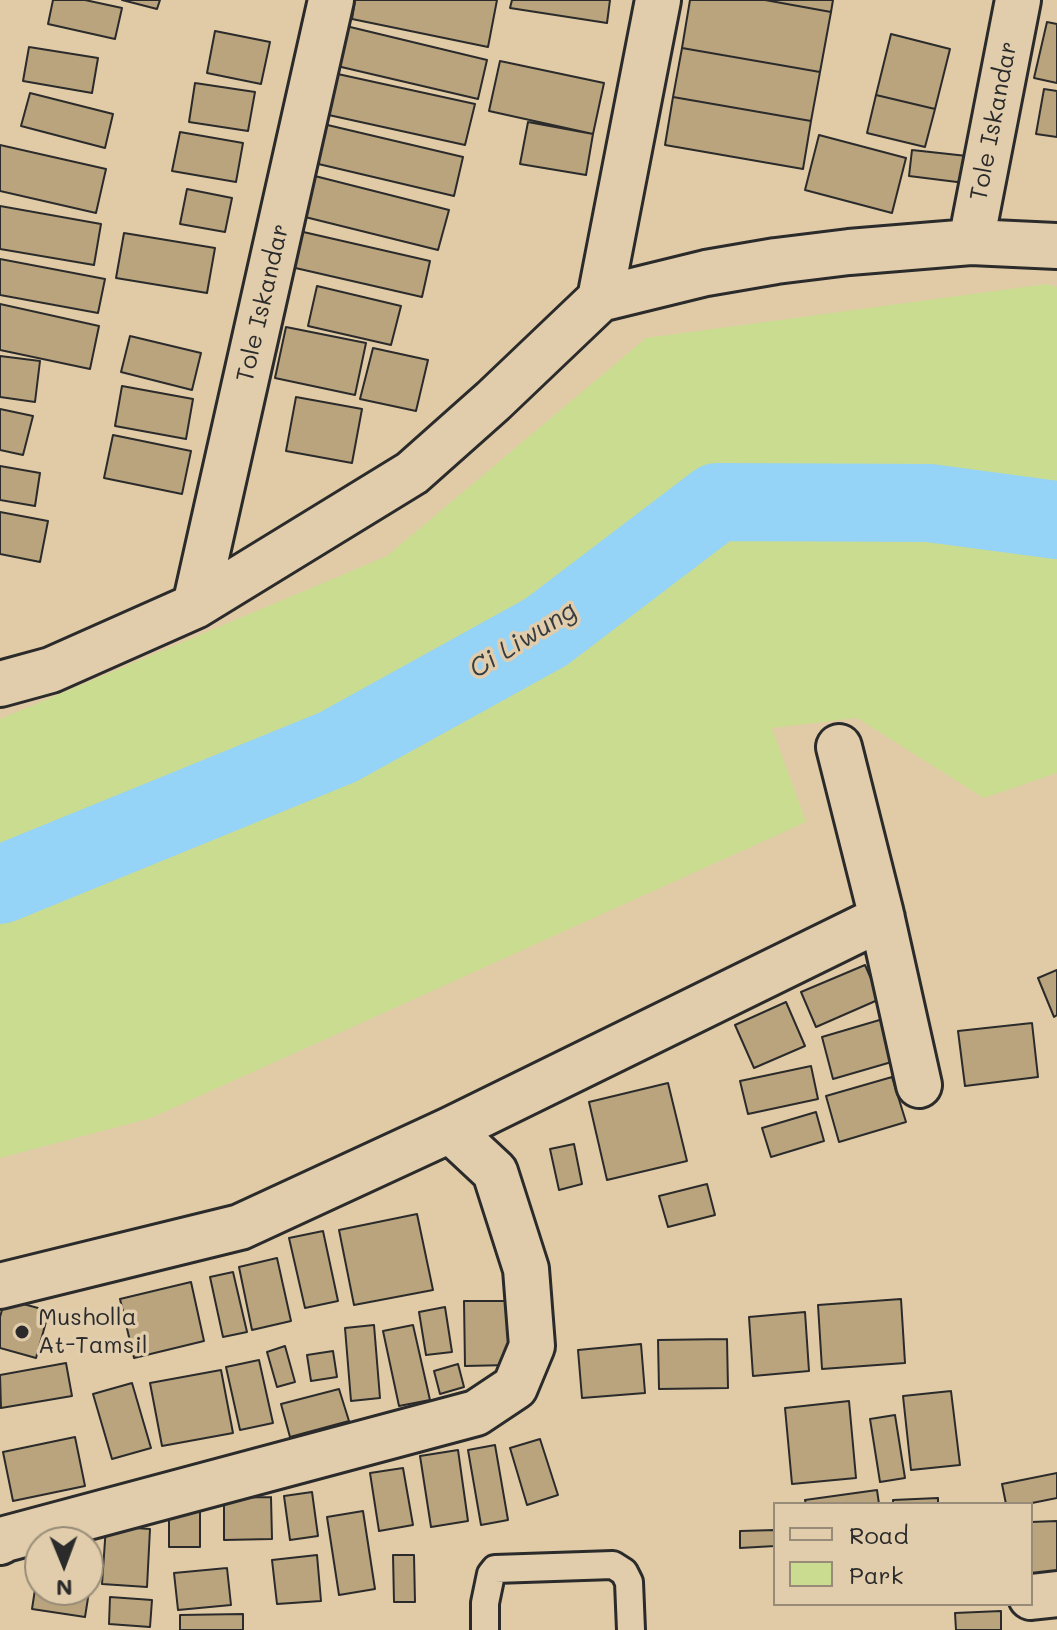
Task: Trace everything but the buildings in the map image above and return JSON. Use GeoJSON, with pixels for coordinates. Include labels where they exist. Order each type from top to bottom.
{"type":"FeatureCollection","features":[{"type":"Feature","properties":{"kind":"street","name":"Tole Iskandar"},"geometry":{"type":"LineString","coordinates":[[195,606],[331,0]]}},
{"type":"Feature","properties":{"kind":"street"},"geometry":{"type":"LineString","coordinates":[[600,299],[658,0]]}},
{"type":"Feature","properties":{"kind":"street","name":"Tole Iskandar"},"geometry":{"type":"LineString","coordinates":[[971,242],[1018,0]]}},
{"type":"Feature","properties":{"kind":"street"},"geometry":{"type":"LineString","coordinates":[[0,684],[51,670],[195,606],[412,473],[600,299],[706,273],[849,252],[971,242],[1057,246]]}},
{"type":"Feature","properties":{"kind":"street"},"geometry":{"type":"LineString","coordinates":[[839,747],[882,918],[919,1085]]}},
{"type":"Feature","properties":{"kind":"street"},"geometry":{"type":"LineString","coordinates":[[0,1286],[240,1227],[450,1130],[882,918]]}},
{"type":"Feature","properties":{"kind":"street"},"geometry":{"type":"LineString","coordinates":[[2,1534],[476,1413],[515,1387],[532,1346],[526,1269],[495,1172],[450,1130]]}},
{"type":"Feature","properties":{"kind":"street"},"geometry":{"type":"LineString","coordinates":[[1033,1597],[1057,1594]]}},
{"type":"Feature","properties":{"kind":"lane"},"geometry":{"type":"LineString","coordinates":[[485,1630],[485,1603],[491,1574],[495,1569],[613,1565],[624,1572],[629,1582],[631,1630]]}},
{"type":"Feature","properties":{"kind":"green space"},"geometry":{"type":"Polygon","coordinates":[[[1047,284],[1057,287],[1057,773],[984,798],[857,718],[772,728],[806,822],[151,1118],[0,1158],[0,719],[387,556],[646,338],[1047,284]]]}},
{"type":"Feature","properties":{"kind":"waterway","name":"Ci Liwung"},"geometry":{"type":"LineString","coordinates":[[0,885],[338,747],[546,632],[717,502],[929,503],[1057,520]]}},
{"type":"Feature","properties":{"kind":"place","name":"Musholla At-Tamsil"},"geometry":{"type":"Point","coordinates":[22,1332]}}]}
